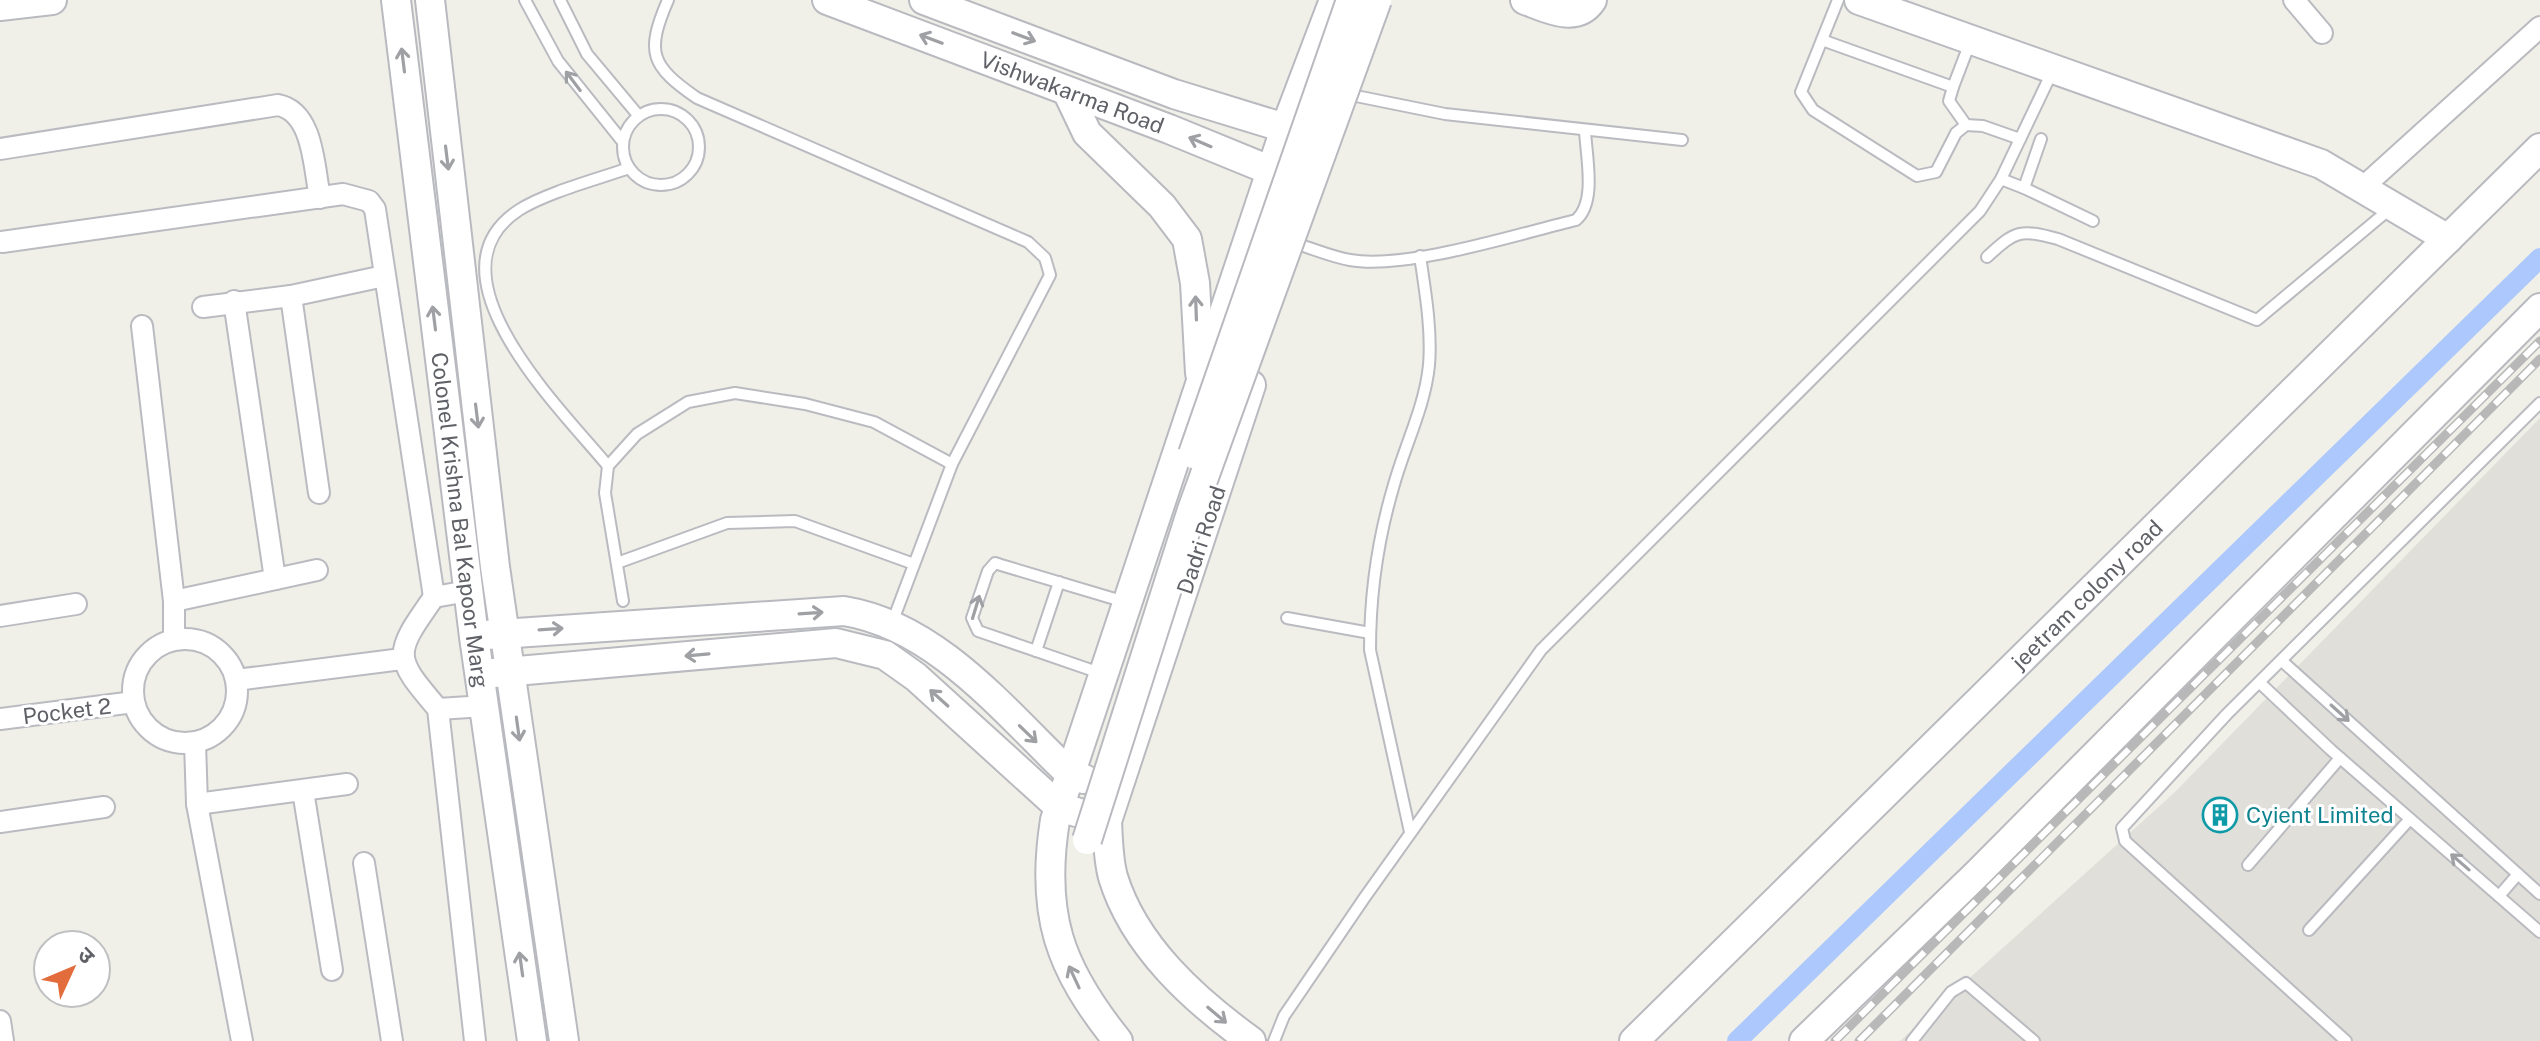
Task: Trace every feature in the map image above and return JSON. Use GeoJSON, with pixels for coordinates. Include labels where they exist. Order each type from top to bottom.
{"type":"FeatureCollection","features":[{"type":"Feature","properties":{"kind":"street"},"geometry":{"type":"LineString","coordinates":[[0,6],[52,0]]}},
{"type":"Feature","properties":{"kind":"street","name":"Colonel Krishna Bal Kapoor Marg"},"geometry":{"type":"LineString","coordinates":[[396,0],[474,637],[532,1041]]}},
{"type":"Feature","properties":{"kind":"street","name":"Vishwakarma Road"},"geometry":{"type":"LineString","coordinates":[[827,0],[1315,188]]}},
{"type":"Feature","properties":{"kind":"street","name":"Vishwakarma Road"},"geometry":{"type":"LineString","coordinates":[[924,0],[1174,94],[1333,142]]}},
{"type":"Feature","properties":{"kind":"street"},"geometry":{"type":"LineString","coordinates":[[1118,1041],[1087,1002],[1072,976],[1049,901],[1049,859],[1059,807],[1106,675],[1285,129],[1334,0]]}},
{"type":"Feature","properties":{"kind":"street"},"geometry":{"type":"LineString","coordinates":[[1251,1041],[1185,986],[1155,953],[1135,922],[1101,888],[1088,834],[1108,706],[1230,343],[1351,0]]}},
{"type":"Feature","properties":{"kind":"street"},"geometry":{"type":"LineString","coordinates":[[1049,901],[1088,834],[1192,510],[1377,0]]}},
{"type":"Feature","properties":{"kind":"street","name":"Dadri Road"},"geometry":{"type":"LineString","coordinates":[[1088,834],[1118,790],[1315,188],[1387,0]]}},
{"type":"Feature","properties":{"kind":"street"},"geometry":{"type":"LineString","coordinates":[[1525,0],[1572,14],[1586,9],[1592,0]]}},
{"type":"Feature","properties":{"kind":"street"},"geometry":{"type":"LineString","coordinates":[[1859,0],[2321,164],[2448,239]]}},
{"type":"Feature","properties":{"kind":"street"},"geometry":{"type":"LineString","coordinates":[[2294,0],[2322,33]]}},
{"type":"Feature","properties":{"kind":"street","name":"Colonel Krishna Bal Kapoor Marg"},"geometry":{"type":"LineString","coordinates":[[431,12],[504,632],[564,1041]]}},
{"type":"Feature","properties":{"kind":"street"},"geometry":{"type":"LineString","coordinates":[[2361,189],[2540,27]]}},
{"type":"Feature","properties":{"kind":"street"},"geometry":{"type":"LineString","coordinates":[[1067,91],[1087,133],[1162,206],[1187,239],[1195,283],[1201,386]]}},
{"type":"Feature","properties":{"kind":"street"},"geometry":{"type":"LineString","coordinates":[[0,149],[278,105],[290,107],[301,118],[320,198]]}},
{"type":"Feature","properties":{"kind":"street","name":"jeetram colony road"},"geometry":{"type":"LineString","coordinates":[[1634,1041],[2540,148]]}},
{"type":"Feature","properties":{"kind":"street"},"geometry":{"type":"LineString","coordinates":[[2,242],[343,194],[369,201],[375,209],[434,597],[403,643],[402,659],[407,675],[438,709],[475,1041]]}},
{"type":"Feature","properties":{"kind":"street"},"geometry":{"type":"LineString","coordinates":[[203,307],[291,296],[384,276]]}},
{"type":"Feature","properties":{"kind":"street"},"geometry":{"type":"LineString","coordinates":[[291,296],[319,493]]}},
{"type":"Feature","properties":{"kind":"street"},"geometry":{"type":"LineString","coordinates":[[234,301],[275,579]]}},
{"type":"Feature","properties":{"kind":"street"},"geometry":{"type":"LineString","coordinates":[[1804,1041],[1976,875],[2540,308]]}},
{"type":"Feature","properties":{"kind":"street"},"geometry":{"type":"LineString","coordinates":[[142,326],[174,601],[174,640]]}},
{"type":"Feature","properties":{"kind":"street"},"geometry":{"type":"LineString","coordinates":[[174,601],[317,570]]}},
{"type":"Feature","properties":{"kind":"street"},"geometry":{"type":"LineString","coordinates":[[434,597],[468,591]]}},
{"type":"Feature","properties":{"kind":"street"},"geometry":{"type":"LineString","coordinates":[[0,616],[76,604]]}},
{"type":"Feature","properties":{"kind":"street"},"geometry":{"type":"LineString","coordinates":[[474,637],[504,632],[844,611],[878,616],[960,669],[1071,775],[1118,790]]}},
{"type":"Feature","properties":{"kind":"street"},"geometry":{"type":"LineString","coordinates":[[174,640],[208,644],[226,659],[236,680],[236,704],[225,725],[195,743],[161,738],[144,723],[134,702],[134,679],[144,658],[174,640]]}},
{"type":"Feature","properties":{"kind":"street"},"geometry":{"type":"LineString","coordinates":[[481,674],[836,643],[860,646],[885,655],[916,677],[1088,834]]}},
{"type":"Feature","properties":{"kind":"street"},"geometry":{"type":"LineString","coordinates":[[236,680],[402,659]]}},
{"type":"Feature","properties":{"kind":"street","name":"Pocket 2"},"geometry":{"type":"LineString","coordinates":[[0,719],[134,702]]}},
{"type":"Feature","properties":{"kind":"street"},"geometry":{"type":"LineString","coordinates":[[438,709],[485,706]]}},
{"type":"Feature","properties":{"kind":"street"},"geometry":{"type":"LineString","coordinates":[[195,743],[197,804],[242,1041]]}},
{"type":"Feature","properties":{"kind":"street"},"geometry":{"type":"LineString","coordinates":[[197,804],[347,784]]}},
{"type":"Feature","properties":{"kind":"street"},"geometry":{"type":"LineString","coordinates":[[303,791],[332,970]]}},
{"type":"Feature","properties":{"kind":"street"},"geometry":{"type":"LineString","coordinates":[[0,822],[104,807]]}},
{"type":"Feature","properties":{"kind":"street"},"geometry":{"type":"LineString","coordinates":[[364,863],[392,1041]]}},
{"type":"Feature","properties":{"kind":"street"},"geometry":{"type":"LineString","coordinates":[[0,1021],[3,1041]]}},
{"type":"Feature","properties":{"kind":"lane"},"geometry":{"type":"LineString","coordinates":[[525,0],[558,61],[623,142]]}},
{"type":"Feature","properties":{"kind":"lane"},"geometry":{"type":"LineString","coordinates":[[560,0],[587,54],[638,115]]}},
{"type":"Feature","properties":{"kind":"lane"},"geometry":{"type":"LineString","coordinates":[[668,0],[658,23],[655,51],[664,75],[697,98],[1028,242],[1045,258],[1050,275],[952,464],[892,623]]}},
{"type":"Feature","properties":{"kind":"lane"},"geometry":{"type":"LineString","coordinates":[[1838,0],[1801,92],[1813,110],[1917,176],[1936,172],[1956,133],[1966,125],[1983,126],[2020,139]]}},
{"type":"Feature","properties":{"kind":"lane"},"geometry":{"type":"LineString","coordinates":[[1822,40],[1953,87]]}},
{"type":"Feature","properties":{"kind":"lane"},"geometry":{"type":"LineString","coordinates":[[1966,125],[1949,101],[1971,40]]}},
{"type":"Feature","properties":{"kind":"lane"},"geometry":{"type":"LineString","coordinates":[[1274,1041],[1284,1016],[1410,832],[1541,650],[1980,211],[2001,179],[2053,69]]}},
{"type":"Feature","properties":{"kind":"lane"},"geometry":{"type":"LineString","coordinates":[[1351,95],[1445,114],[1682,140]]}},
{"type":"Feature","properties":{"kind":"lane"},"geometry":{"type":"LineString","coordinates":[[663,108],[675,111],[695,128],[699,153],[687,176],[676,183],[650,184],[629,168],[623,142],[625,132],[638,115],[663,108]]}},
{"type":"Feature","properties":{"kind":"lane"},"geometry":{"type":"LineString","coordinates":[[1297,244],[1349,260],[1379,262],[1420,256],[1576,220],[1584,213],[1588,200],[1585,130]]}},
{"type":"Feature","properties":{"kind":"lane"},"geometry":{"type":"LineString","coordinates":[[2024,188],[2041,139]]}},
{"type":"Feature","properties":{"kind":"lane"},"geometry":{"type":"LineString","coordinates":[[608,466],[538,382],[501,328],[484,287],[488,248],[505,222],[521,209],[629,168]]}},
{"type":"Feature","properties":{"kind":"lane"},"geometry":{"type":"LineString","coordinates":[[2001,179],[2093,221]]}},
{"type":"Feature","properties":{"kind":"lane"},"geometry":{"type":"LineString","coordinates":[[1987,257],[2011,235],[2027,231],[2058,239],[2238,315],[2257,320],[2393,207]]}},
{"type":"Feature","properties":{"kind":"lane"},"geometry":{"type":"LineString","coordinates":[[1410,832],[1370,650],[1370,633],[1372,596],[1392,489],[1429,365],[1420,256]]}},
{"type":"Feature","properties":{"kind":"lane"},"geometry":{"type":"LineString","coordinates":[[623,601],[605,493],[608,466],[637,434],[688,402],[735,393],[805,404],[874,422],[952,464]]}},
{"type":"Feature","properties":{"kind":"lane"},"geometry":{"type":"LineString","coordinates":[[2346,1041],[2122,835],[2122,828],[2227,714],[2540,403]]}},
{"type":"Feature","properties":{"kind":"lane"},"geometry":{"type":"LineString","coordinates":[[617,563],[727,523],[795,521],[914,564]]}},
{"type":"Feature","properties":{"kind":"lane"},"geometry":{"type":"LineString","coordinates":[[1106,675],[978,631],[972,618],[988,571],[995,563],[1129,603]]}},
{"type":"Feature","properties":{"kind":"lane"},"geometry":{"type":"LineString","coordinates":[[1036,651],[1059,582]]}},
{"type":"Feature","properties":{"kind":"lane"},"geometry":{"type":"LineString","coordinates":[[1287,618],[1370,633]]}},
{"type":"Feature","properties":{"kind":"lane"},"geometry":{"type":"LineString","coordinates":[[2282,661],[2540,894]]}},
{"type":"Feature","properties":{"kind":"lane"},"geometry":{"type":"LineString","coordinates":[[2260,683],[2340,758],[2540,932]]}},
{"type":"Feature","properties":{"kind":"lane"},"geometry":{"type":"LineString","coordinates":[[2248,865],[2340,758]]}},
{"type":"Feature","properties":{"kind":"lane"},"geometry":{"type":"LineString","coordinates":[[2309,930],[2410,819]]}},
{"type":"Feature","properties":{"kind":"lane"},"geometry":{"type":"LineString","coordinates":[[2499,896],[2518,874]]}},
{"type":"Feature","properties":{"kind":"lane"},"geometry":{"type":"LineString","coordinates":[[1912,1041],[1951,992],[1966,983],[2034,1041]]}},
{"type":"Feature","properties":{"kind":"shaded area"},"geometry":{"type":"Polygon","coordinates":[[[2540,418],[2540,1041],[1900,1041],[2174,793],[2540,418]]]}},
{"type":"Feature","properties":{"kind":"waterway"},"geometry":{"type":"LineString","coordinates":[[1737,1041],[2540,258]]}},
{"type":"Feature","properties":{"kind":"railway"},"geometry":{"type":"LineString","coordinates":[[1835,1041],[2540,341]]}},
{"type":"Feature","properties":{"kind":"railway"},"geometry":{"type":"LineString","coordinates":[[1859,1041],[2540,359]]}},
{"type":"Feature","properties":{"kind":"place","name":"Cyient Limited"},"geometry":{"type":"Point","coordinates":[2220,815]}}]}
